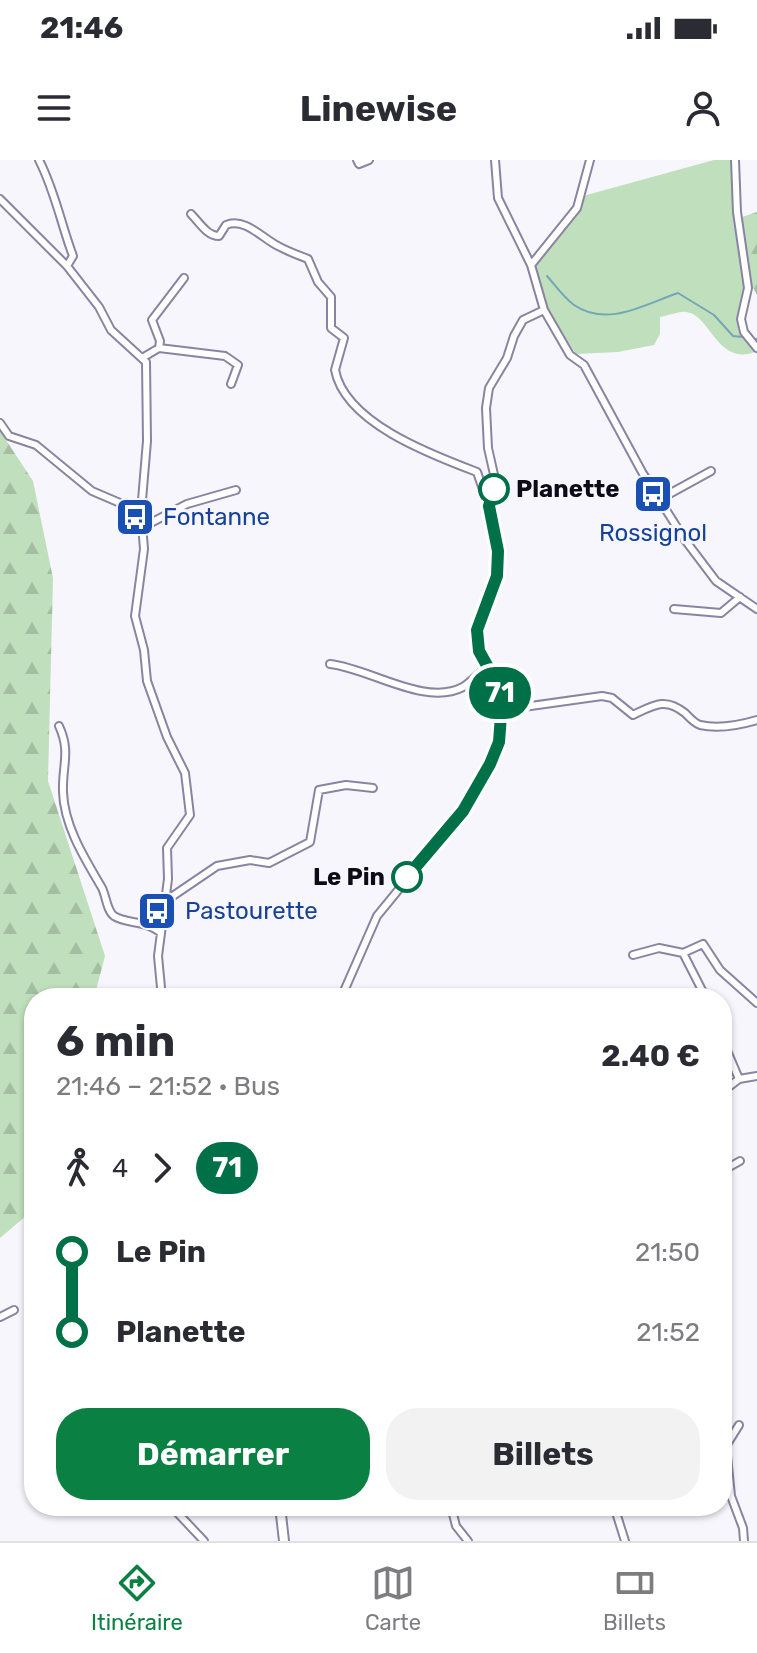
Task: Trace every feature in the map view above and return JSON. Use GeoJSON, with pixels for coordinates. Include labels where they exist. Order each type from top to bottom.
{"type":"FeatureCollection","features":[{"type":"Feature","properties":{"kind":"street"},"geometry":{"type":"LineString","coordinates":[[39,160],[54,191],[73,256],[67,266]]}},
{"type":"Feature","properties":{"kind":"street"},"geometry":{"type":"LineString","coordinates":[[357,160],[359,164],[369,160]]}},
{"type":"Feature","properties":{"kind":"street"},"geometry":{"type":"LineString","coordinates":[[495,160],[498,198],[531,265],[544,310],[570,355],[584,365],[642,472],[685,540],[716,581],[757,609]]}},
{"type":"Feature","properties":{"kind":"street"},"geometry":{"type":"LineString","coordinates":[[531,265],[577,208],[590,160]]}},
{"type":"Feature","properties":{"kind":"street"},"geometry":{"type":"LineString","coordinates":[[735,160],[737,212],[748,288],[742,324],[757,348]]}},
{"type":"Feature","properties":{"kind":"street"},"geometry":{"type":"LineString","coordinates":[[0,199],[67,266],[99,307],[111,330],[146,362],[147,441],[141,512],[144,549],[135,616],[144,650],[147,681],[167,737],[185,773],[190,815],[167,848],[168,879],[160,932],[162,988]]}},
{"type":"Feature","properties":{"kind":"street"},"geometry":{"type":"LineString","coordinates":[[191,214],[216,237],[226,225],[236,223],[266,236],[273,245],[308,259],[318,282],[331,297],[331,328],[344,338],[335,370],[347,398],[363,414],[431,455],[477,472],[489,506],[498,551],[497,576],[477,630],[479,651],[499,687],[502,710],[499,742],[472,798],[377,916],[345,988]]}},
{"type":"Feature","properties":{"kind":"street"},"geometry":{"type":"LineString","coordinates":[[159,348],[160,341],[152,320],[184,278]]}},
{"type":"Feature","properties":{"kind":"street"},"geometry":{"type":"LineString","coordinates":[[489,506],[495,479],[488,448],[486,408],[489,388],[507,358],[523,320],[544,310]]}},
{"type":"Feature","properties":{"kind":"street"},"geometry":{"type":"LineString","coordinates":[[142,358],[159,348],[225,356],[238,365],[231,384]]}},
{"type":"Feature","properties":{"kind":"street"},"geometry":{"type":"LineString","coordinates":[[0,423],[9,436],[36,445],[92,491],[141,512]]}},
{"type":"Feature","properties":{"kind":"street"},"geometry":{"type":"LineString","coordinates":[[660,499],[711,471]]}},
{"type":"Feature","properties":{"kind":"street"},"geometry":{"type":"LineString","coordinates":[[141,528],[187,504],[236,490]]}},
{"type":"Feature","properties":{"kind":"street"},"geometry":{"type":"LineString","coordinates":[[674,609],[721,613],[740,597]]}},
{"type":"Feature","properties":{"kind":"street"},"geometry":{"type":"LineString","coordinates":[[330,664],[363,671],[424,692],[439,693],[462,688],[487,667]]}},
{"type":"Feature","properties":{"kind":"street"},"geometry":{"type":"LineString","coordinates":[[502,710],[602,696],[612,698],[633,715],[647,708],[671,703],[696,724],[731,726],[757,720]]}},
{"type":"Feature","properties":{"kind":"street"},"geometry":{"type":"LineString","coordinates":[[59,726],[67,753],[63,793],[75,839],[104,892],[111,913],[115,917],[148,924],[160,932]]}},
{"type":"Feature","properties":{"kind":"street"},"geometry":{"type":"LineString","coordinates":[[164,902],[217,866],[250,860],[269,863],[310,842],[319,790],[346,785],[373,788]]}},
{"type":"Feature","properties":{"kind":"street"},"geometry":{"type":"LineString","coordinates":[[633,955],[659,948],[683,953],[703,944],[720,970],[757,1003]]}},
{"type":"Feature","properties":{"kind":"street"},"geometry":{"type":"LineString","coordinates":[[683,953],[701,988]]}},
{"type":"Feature","properties":{"kind":"street"},"geometry":{"type":"LineString","coordinates":[[732,1067],[739,1079]]}},
{"type":"Feature","properties":{"kind":"street"},"geometry":{"type":"LineString","coordinates":[[732,1084],[739,1079],[757,1076]]}},
{"type":"Feature","properties":{"kind":"street"},"geometry":{"type":"LineString","coordinates":[[732,1165],[740,1161]]}},
{"type":"Feature","properties":{"kind":"street"},"geometry":{"type":"LineString","coordinates":[[0,1317],[14,1310]]}},
{"type":"Feature","properties":{"kind":"street"},"geometry":{"type":"LineString","coordinates":[[732,1434],[739,1425]]}},
{"type":"Feature","properties":{"kind":"street"},"geometry":{"type":"LineString","coordinates":[[732,1499],[743,1528],[744,1541]]}},
{"type":"Feature","properties":{"kind":"street"},"geometry":{"type":"LineString","coordinates":[[180,1516],[204,1541]]}},
{"type":"Feature","properties":{"kind":"street"},"geometry":{"type":"LineString","coordinates":[[281,1516],[284,1541]]}},
{"type":"Feature","properties":{"kind":"street"},"geometry":{"type":"LineString","coordinates":[[454,1516],[456,1526],[468,1541]]}},
{"type":"Feature","properties":{"kind":"street"},"geometry":{"type":"LineString","coordinates":[[617,1516],[625,1541]]}},
{"type":"Feature","properties":{"kind":"green space"},"geometry":{"type":"Polygon","coordinates":[[[714,160],[732,160],[745,292],[738,326],[755,352],[732,352],[702,321],[683,312],[660,317],[660,334],[654,345],[618,352],[576,354],[545,306],[534,267],[577,216],[583,196],[714,160]]]}},
{"type":"Feature","properties":{"kind":"green space"},"geometry":{"type":"Polygon","coordinates":[[[757,212],[757,295],[750,282],[742,217],[757,212]]]}},
{"type":"Feature","properties":{"kind":"green space"},"geometry":{"type":"Polygon","coordinates":[[[0,431],[33,481],[53,578],[48,781],[105,956],[97,988],[24,988],[24,1218],[0,1238],[0,431]]]}},
{"type":"Feature","properties":{"kind":"waterway"},"geometry":{"type":"LineString","coordinates":[[547,276],[574,305],[600,314],[626,312],[678,293],[714,315],[733,336],[743,337]]}},
{"type":"Feature","properties":{"kind":"bus line","name":"71"},"geometry":{"type":"LineString","coordinates":[[407,877],[472,798],[499,742],[502,702],[499,687],[479,651],[477,630],[497,576],[498,551],[489,506],[494,489]]}},
{"type":"Feature","properties":{"kind":"place","name":"Planette"},"geometry":{"type":"Point","coordinates":[494,489]}},
{"type":"Feature","properties":{"kind":"place","name":"Rossignol"},"geometry":{"type":"Point","coordinates":[653,494]}},
{"type":"Feature","properties":{"kind":"place","name":"Fontanne"},"geometry":{"type":"Point","coordinates":[135,517]}},
{"type":"Feature","properties":{"kind":"place","name":"Le Pin"},"geometry":{"type":"Point","coordinates":[407,877]}},
{"type":"Feature","properties":{"kind":"place","name":"Pastourette"},"geometry":{"type":"Point","coordinates":[157,911]}}]}
